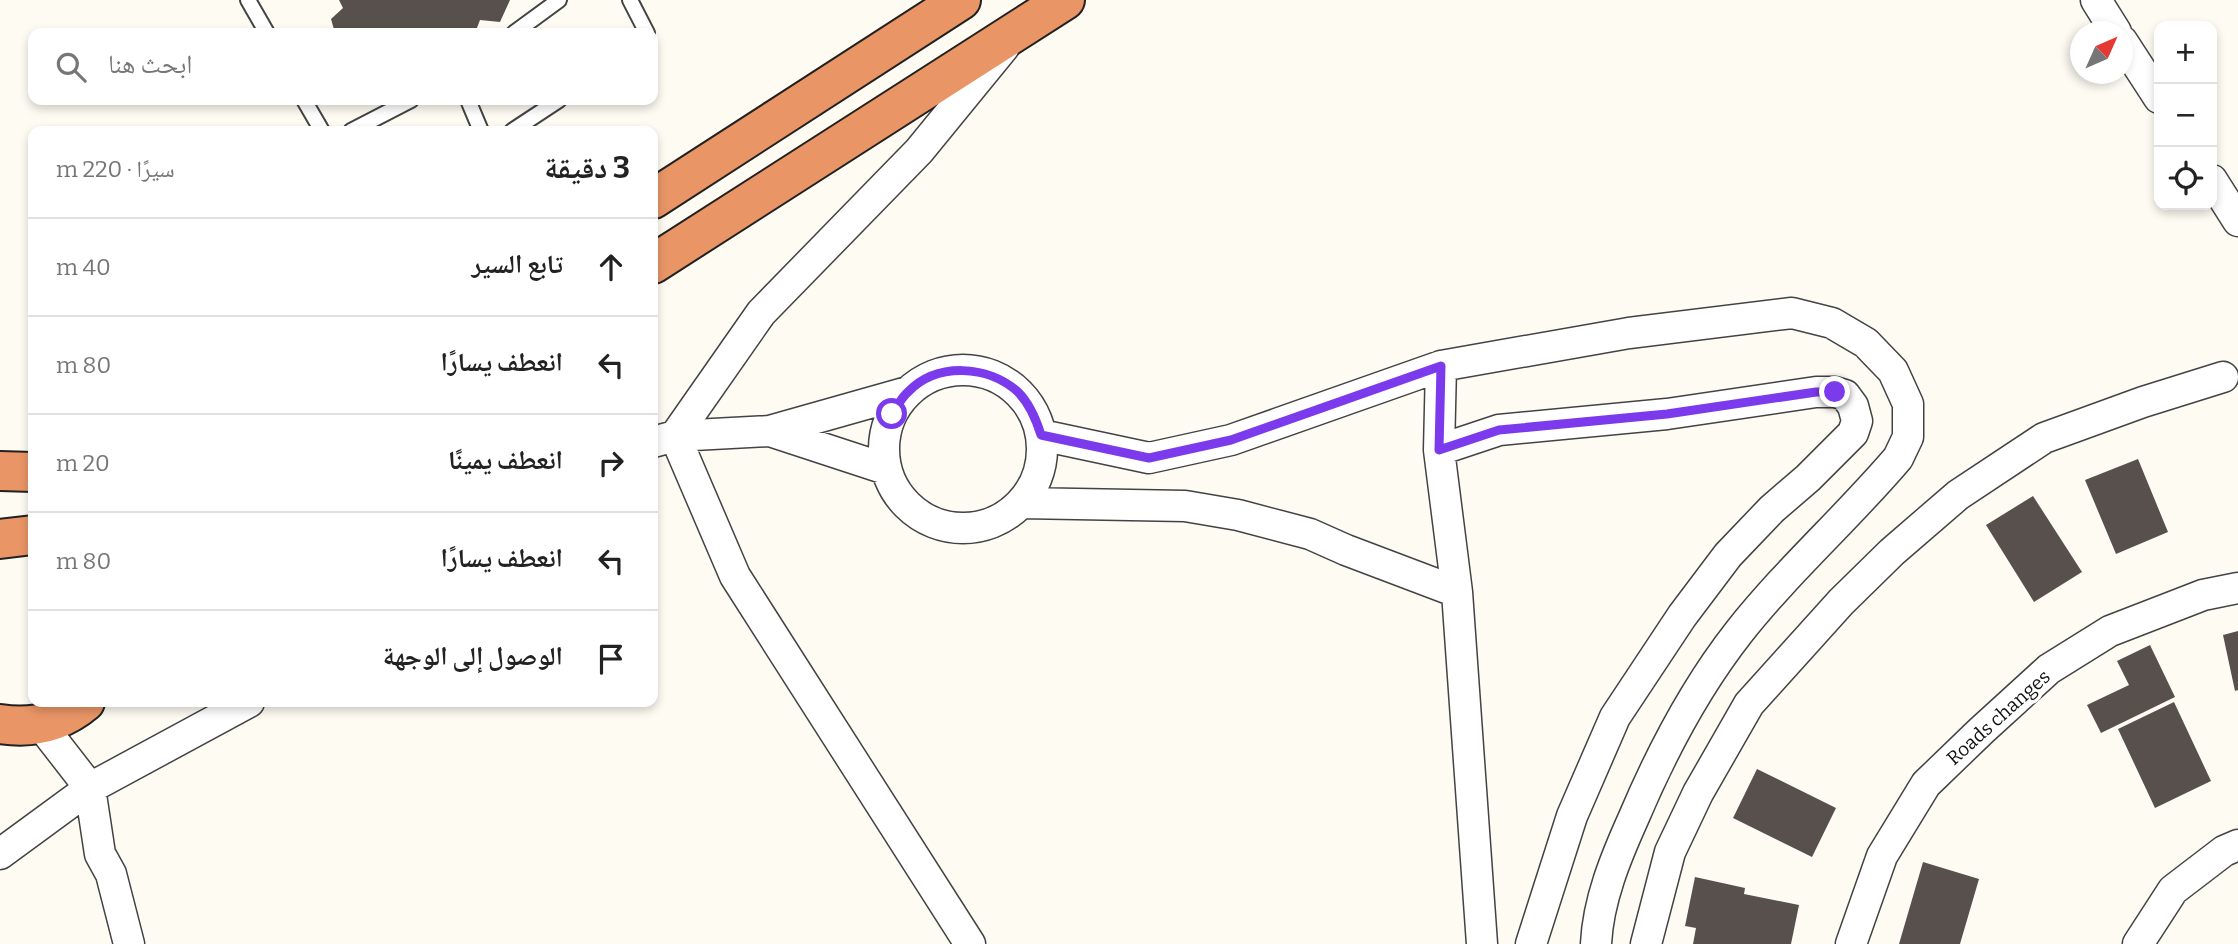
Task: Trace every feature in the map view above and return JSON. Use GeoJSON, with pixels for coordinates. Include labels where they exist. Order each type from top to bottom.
{"type":"FeatureCollection","features":[{"type":"Feature","properties":{"kind":"highway"},"geometry":{"type":"LineString","coordinates":[[658,196],[961,0]]}},
{"type":"Feature","properties":{"kind":"highway"},"geometry":{"type":"LineString","coordinates":[[658,261],[1065,0]]}},
{"type":"Feature","properties":{"kind":"highway"},"geometry":{"type":"LineString","coordinates":[[0,471],[28,472]]}},
{"type":"Feature","properties":{"kind":"highway"},"geometry":{"type":"LineString","coordinates":[[0,724],[20,727],[41,725],[71,714],[79,707]]}},
{"type":"Feature","properties":{"kind":"street"},"geometry":{"type":"LineString","coordinates":[[2096,0],[2109,21]]}},
{"type":"Feature","properties":{"kind":"street"},"geometry":{"type":"LineString","coordinates":[[664,439],[761,313],[919,151],[1018,30]]}},
{"type":"Feature","properties":{"kind":"street"},"geometry":{"type":"LineString","coordinates":[[2133,57],[2154,90]]}},
{"type":"Feature","properties":{"kind":"street"},"geometry":{"type":"LineString","coordinates":[[2217,188],[2238,221]]}},
{"type":"Feature","properties":{"kind":"street"},"geometry":{"type":"LineString","coordinates":[[1041,435],[1149,458],[1231,440],[1441,366],[1629,333],[1792,313],[1832,323],[1866,343],[1894,371],[1908,404],[1908,437],[1898,458],[1793,569],[1740,631],[1696,691],[1621,845],[1597,918],[1595,944]]}},
{"type":"Feature","properties":{"kind":"street"},"geometry":{"type":"LineString","coordinates":[[1441,366],[1439,450],[1457,592],[1482,944]]}},
{"type":"Feature","properties":{"kind":"street"},"geometry":{"type":"LineString","coordinates":[[951,371],[976,371],[999,378],[1018,393],[1033,412],[1041,435],[1039,472],[1022,503],[1002,518],[980,527],[956,528],[933,522],[912,509],[896,491],[886,469],[884,441],[892,414],[908,392],[928,377],[951,371]]}},
{"type":"Feature","properties":{"kind":"street"},"geometry":{"type":"LineString","coordinates":[[1646,944],[1670,852],[1698,793],[1749,704],[1866,577],[1958,495],[2044,438],[2143,402],[2223,377]]}},
{"type":"Feature","properties":{"kind":"street"},"geometry":{"type":"LineString","coordinates":[[664,439],[770,431],[908,392]]}},
{"type":"Feature","properties":{"kind":"street"},"geometry":{"type":"LineString","coordinates":[[1439,450],[1499,430],[1667,414],[1816,392],[1845,395],[1853,407],[1857,421],[1853,433],[1836,451],[1772,509],[1728,555],[1682,616],[1615,717],[1572,816],[1531,944]]}},
{"type":"Feature","properties":{"kind":"street"},"geometry":{"type":"LineString","coordinates":[[770,431],[886,469]]}},
{"type":"Feature","properties":{"kind":"street"},"geometry":{"type":"LineString","coordinates":[[664,439],[735,576],[970,944]]}},
{"type":"Feature","properties":{"kind":"street"},"geometry":{"type":"LineString","coordinates":[[1022,503],[1185,506],[1238,515],[1310,534],[1457,592]]}},
{"type":"Feature","properties":{"kind":"street","name":"Roads changes"},"geometry":{"type":"LineString","coordinates":[[1851,944],[1882,856],[1926,784],[1981,731],[2049,670],[2110,631],[2203,595],[2238,588]]}},
{"type":"Feature","properties":{"kind":"street"},"geometry":{"type":"LineString","coordinates":[[0,854],[90,788],[240,707]]}},
{"type":"Feature","properties":{"kind":"street"},"geometry":{"type":"LineString","coordinates":[[41,725],[90,788],[100,854],[111,874],[130,944]]}},
{"type":"Feature","properties":{"kind":"street"},"geometry":{"type":"LineString","coordinates":[[2138,944],[2173,890],[2224,851],[2238,845]]}},
{"type":"Feature","properties":{"kind":"lane"},"geometry":{"type":"LineString","coordinates":[[248,0],[264,28]]}},
{"type":"Feature","properties":{"kind":"lane"},"geometry":{"type":"LineString","coordinates":[[521,28],[559,0]]}},
{"type":"Feature","properties":{"kind":"lane"},"geometry":{"type":"LineString","coordinates":[[630,0],[644,28]]}},
{"type":"Feature","properties":{"kind":"lane"},"geometry":{"type":"LineString","coordinates":[[307,105],[319,126]]}},
{"type":"Feature","properties":{"kind":"lane"},"geometry":{"type":"LineString","coordinates":[[361,126],[401,105]]}},
{"type":"Feature","properties":{"kind":"lane"},"geometry":{"type":"LineString","coordinates":[[470,105],[479,126]]}},
{"type":"Feature","properties":{"kind":"lane"},"geometry":{"type":"LineString","coordinates":[[520,126],[551,105]]}},
{"type":"Feature","properties":{"kind":"building"},"geometry":{"type":"Polygon","coordinates":[[[339,0],[510,0],[500,22],[480,20],[477,28],[334,28],[331,19],[343,8],[339,0]]]}},
{"type":"Feature","properties":{"kind":"building"},"geometry":{"type":"Polygon","coordinates":[[[2138,459],[2168,532],[2116,554],[2085,480],[2138,459]]]}},
{"type":"Feature","properties":{"kind":"building"},"geometry":{"type":"Polygon","coordinates":[[[2033,496],[2082,572],[2034,602],[1986,525],[2033,496]]]}},
{"type":"Feature","properties":{"kind":"building"},"geometry":{"type":"Polygon","coordinates":[[[2238,631],[2238,690],[2235,691],[2223,635],[2238,631]]]}},
{"type":"Feature","properties":{"kind":"building"},"geometry":{"type":"Polygon","coordinates":[[[2150,645],[2175,697],[2101,733],[2087,705],[2129,685],[2117,661],[2150,645]]]}},
{"type":"Feature","properties":{"kind":"building"},"geometry":{"type":"Polygon","coordinates":[[[2174,702],[2211,781],[2155,808],[2118,729],[2174,702]]]}},
{"type":"Feature","properties":{"kind":"building"},"geometry":{"type":"Polygon","coordinates":[[[1757,769],[1836,808],[1812,857],[1733,818],[1757,769]]]}},
{"type":"Feature","properties":{"kind":"building"},"geometry":{"type":"Polygon","coordinates":[[[1923,862],[1979,879],[1960,944],[1899,944],[1923,862]]]}},
{"type":"Feature","properties":{"kind":"building"},"geometry":{"type":"Polygon","coordinates":[[[1695,877],[1745,888],[1744,894],[1799,905],[1791,944],[1693,944],[1696,928],[1685,926],[1695,877]]]}},
{"type":"Feature","properties":{"kind":"route"},"geometry":{"type":"LineString","coordinates":[[892,414],[908,392],[928,377],[951,371],[976,371],[999,378],[1018,393],[1033,412],[1041,435],[1149,458],[1231,440],[1441,366],[1439,450],[1499,430],[1667,414],[1816,392],[1835,392]]}}]}
